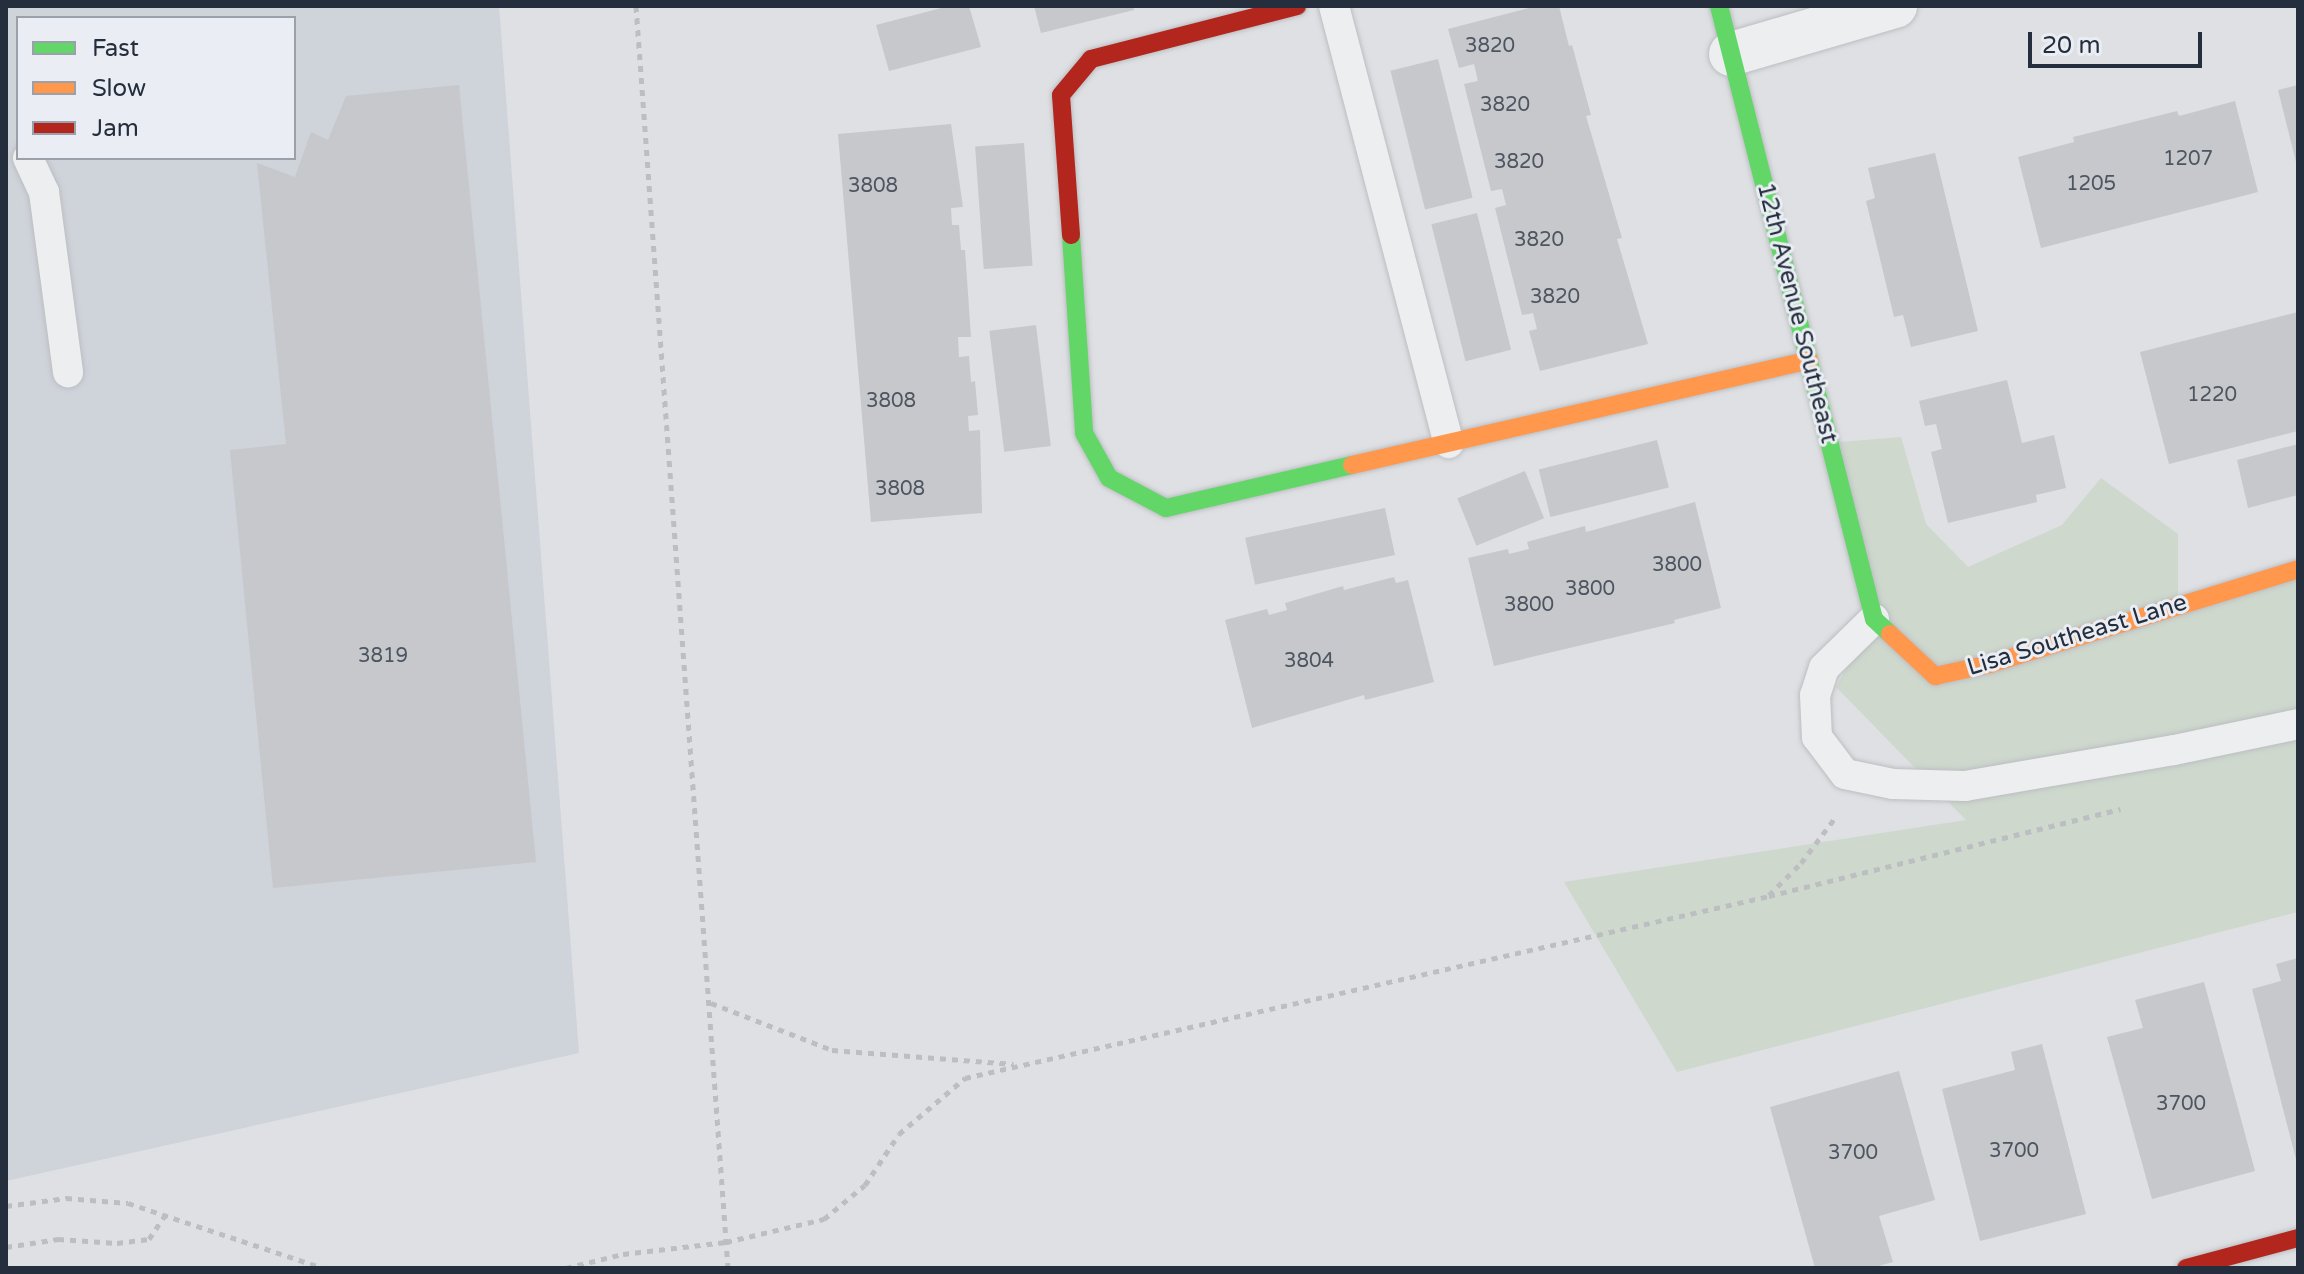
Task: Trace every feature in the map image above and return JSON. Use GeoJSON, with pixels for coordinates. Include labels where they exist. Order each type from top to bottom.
{"type":"FeatureCollection","features":[{"type":"Feature","properties":{"kind":"street"},"geometry":{"type":"LineString","coordinates":[[1297,6],[1091,59],[1061,95],[1084,433],[1109,478],[1166,508],[1809,360]]}},
{"type":"Feature","properties":{"kind":"street","name":"12th Avenue Southeast"},"geometry":{"type":"LineString","coordinates":[[1719,6],[1874,619]]}},
{"type":"Feature","properties":{"kind":"street"},"geometry":{"type":"LineString","coordinates":[[1731,54],[1895,6]]}},
{"type":"Feature","properties":{"kind":"street","name":"Lisa Southeast Lane"},"geometry":{"type":"LineString","coordinates":[[1874,619],[1935,676],[1990,664],[2298,569]]}},
{"type":"Feature","properties":{"kind":"street"},"geometry":{"type":"LineString","coordinates":[[2186,1268],[2298,1238]]}},
{"type":"Feature","properties":{"kind":"lane"},"geometry":{"type":"LineString","coordinates":[[1334,6],[1449,443]]}},
{"type":"Feature","properties":{"kind":"lane"},"geometry":{"type":"LineString","coordinates":[[29,160],[44,192],[68,372]]}},
{"type":"Feature","properties":{"kind":"lane"},"geometry":{"type":"LineString","coordinates":[[1874,619],[1824,668],[1815,695],[1817,737],[1845,774],[1893,784],[1965,786],[2174,750],[2298,724]]}},
{"type":"Feature","properties":{"kind":"path"},"geometry":{"type":"LineString","coordinates":[[636,6],[728,1268]]}},
{"type":"Feature","properties":{"kind":"path"},"geometry":{"type":"LineString","coordinates":[[1769,896],[1801,863],[1833,820],[1855,799],[1865,778]]}},
{"type":"Feature","properties":{"kind":"path"},"geometry":{"type":"LineString","coordinates":[[566,1268],[623,1254],[726,1242],[824,1219],[865,1185],[899,1134],[965,1078],[1769,896],[2135,806]]}},
{"type":"Feature","properties":{"kind":"path"},"geometry":{"type":"LineString","coordinates":[[711,1003],[832,1050],[1018,1065]]}},
{"type":"Feature","properties":{"kind":"path"},"geometry":{"type":"LineString","coordinates":[[6,1206],[66,1198],[128,1203],[323,1268]]}},
{"type":"Feature","properties":{"kind":"path"},"geometry":{"type":"LineString","coordinates":[[6,1247],[58,1239],[117,1243],[149,1239],[166,1214]]}},
{"type":"Feature","properties":{"kind":"shaded area"},"geometry":{"type":"Polygon","coordinates":[[[6,6],[499,6],[579,1053],[6,1181],[6,6]]]}},
{"type":"Feature","properties":{"kind":"shaded area"},"geometry":{"type":"Polygon","coordinates":[[[1901,437],[1926,524],[1968,567],[2062,525],[2101,478],[2178,534],[2178,604],[2298,569],[2298,912],[1677,1072],[1564,882],[1966,820],[1836,687],[1874,619],[1829,443],[1901,437]]]}},
{"type":"Feature","properties":{"kind":"building"},"geometry":{"type":"Polygon","coordinates":[[[949,6],[969,6],[981,47],[889,71],[876,25],[949,6]]]}},
{"type":"Feature","properties":{"kind":"building"},"geometry":{"type":"Polygon","coordinates":[[[1034,6],[1133,6],[1134,10],[1041,33],[1034,6]]]}},
{"type":"Feature","properties":{"kind":"building"},"geometry":{"type":"Polygon","coordinates":[[[1537,6],[1559,6],[1569,46],[1572,45],[1591,115],[1586,116],[1622,238],[1617,239],[1648,344],[1540,371],[1529,331],[1537,329],[1533,313],[1522,315],[1495,208],[1506,205],[1502,189],[1491,191],[1464,84],[1478,81],[1474,64],[1459,68],[1448,29],[1537,6]]]}},
{"type":"Feature","properties":{"kind":"building"},"geometry":{"type":"Polygon","coordinates":[[[1438,59],[1473,198],[1425,210],[1390,71],[1438,59]]]}},
{"type":"Feature","properties":{"kind":"building"},"geometry":{"type":"Polygon","coordinates":[[[459,85],[536,862],[273,888],[230,450],[286,444],[257,163],[295,177],[311,132],[328,140],[346,96],[459,85]]]}},
{"type":"Feature","properties":{"kind":"building"},"geometry":{"type":"Polygon","coordinates":[[[2298,85],[2298,166],[2297,166],[2278,90],[2298,85]]]}},
{"type":"Feature","properties":{"kind":"building"},"geometry":{"type":"Polygon","coordinates":[[[2235,101],[2258,192],[2041,248],[2018,157],[2074,142],[2073,137],[2177,111],[2179,116],[2235,101]]]}},
{"type":"Feature","properties":{"kind":"building"},"geometry":{"type":"Polygon","coordinates":[[[951,124],[963,207],[951,208],[952,225],[959,225],[961,250],[965,250],[971,337],[958,337],[959,357],[969,356],[971,382],[975,381],[978,415],[968,416],[969,431],[980,430],[982,513],[871,522],[838,134],[951,124]]]}},
{"type":"Feature","properties":{"kind":"building"},"geometry":{"type":"Polygon","coordinates":[[[1024,143],[1033,266],[984,269],[975,146],[1024,143]]]}},
{"type":"Feature","properties":{"kind":"building"},"geometry":{"type":"Polygon","coordinates":[[[1935,153],[1978,331],[1911,347],[1903,315],[1894,317],[1866,201],[1875,198],[1868,168],[1935,153]]]}},
{"type":"Feature","properties":{"kind":"building"},"geometry":{"type":"Polygon","coordinates":[[[1477,213],[1511,350],[1466,361],[1431,224],[1477,213]]]}},
{"type":"Feature","properties":{"kind":"building"},"geometry":{"type":"Polygon","coordinates":[[[2298,312],[2298,431],[2169,464],[2140,352],[2298,312]]]}},
{"type":"Feature","properties":{"kind":"building"},"geometry":{"type":"Polygon","coordinates":[[[1036,325],[1051,446],[1004,452],[989,331],[1036,325]]]}},
{"type":"Feature","properties":{"kind":"building"},"geometry":{"type":"Polygon","coordinates":[[[2007,380],[2022,443],[2054,435],[2066,488],[2036,495],[2037,502],[1948,523],[1931,452],[1942,449],[1936,424],[1925,426],[1919,401],[2007,380]]]}},
{"type":"Feature","properties":{"kind":"building"},"geometry":{"type":"Polygon","coordinates":[[[1657,440],[1669,488],[1550,517],[1539,470],[1657,440]]]}},
{"type":"Feature","properties":{"kind":"building"},"geometry":{"type":"Polygon","coordinates":[[[2298,444],[2298,495],[2248,508],[2237,460],[2298,444]]]}},
{"type":"Feature","properties":{"kind":"building"},"geometry":{"type":"Polygon","coordinates":[[[1525,471],[1544,518],[1476,546],[1457,498],[1525,471]]]}},
{"type":"Feature","properties":{"kind":"building"},"geometry":{"type":"Polygon","coordinates":[[[1695,502],[1721,608],[1674,620],[1675,623],[1494,666],[1468,558],[1508,549],[1509,554],[1529,549],[1527,542],[1585,526],[1586,532],[1695,502]]]}},
{"type":"Feature","properties":{"kind":"building"},"geometry":{"type":"Polygon","coordinates":[[[1385,508],[1395,555],[1255,585],[1245,538],[1385,508]]]}},
{"type":"Feature","properties":{"kind":"building"},"geometry":{"type":"Polygon","coordinates":[[[1394,577],[1396,583],[1408,580],[1434,682],[1365,700],[1364,695],[1252,728],[1225,620],[1267,609],[1269,615],[1287,610],[1285,603],[1343,586],[1344,590],[1394,577]]]}},
{"type":"Feature","properties":{"kind":"building"},"geometry":{"type":"Polygon","coordinates":[[[2298,958],[2297,1163],[2252,989],[2281,981],[2276,964],[2298,958]]]}},
{"type":"Feature","properties":{"kind":"building"},"geometry":{"type":"Polygon","coordinates":[[[2204,982],[2255,1171],[2152,1199],[2107,1037],[2143,1028],[2135,1000],[2204,982]]]}},
{"type":"Feature","properties":{"kind":"building"},"geometry":{"type":"Polygon","coordinates":[[[2042,1044],[2086,1214],[1980,1241],[1942,1089],[2015,1070],[2011,1052],[2042,1044]]]}},
{"type":"Feature","properties":{"kind":"building"},"geometry":{"type":"Polygon","coordinates":[[[1899,1071],[1935,1200],[1879,1216],[1893,1262],[1871,1268],[1815,1268],[1770,1107],[1899,1071]]]}},
{"type":"Feature","properties":{"kind":"traffic: fast"},"geometry":{"type":"LineString","coordinates":[[1719,6],[1874,619],[1890,634]]}},
{"type":"Feature","properties":{"kind":"traffic: fast"},"geometry":{"type":"LineString","coordinates":[[1071,235],[1084,433],[1109,478],[1166,508],[1352,465]]}},
{"type":"Feature","properties":{"kind":"traffic: slow"},"geometry":{"type":"LineString","coordinates":[[1352,465],[1809,360]]}},
{"type":"Feature","properties":{"kind":"traffic: slow"},"geometry":{"type":"LineString","coordinates":[[1890,634],[1935,676],[1990,664],[2298,569]]}},
{"type":"Feature","properties":{"kind":"traffic: jam"},"geometry":{"type":"LineString","coordinates":[[1071,235],[1061,95],[1091,59],[1297,6]]}},
{"type":"Feature","properties":{"kind":"traffic: jam"},"geometry":{"type":"LineString","coordinates":[[2186,1268],[2298,1238]]}}]}
